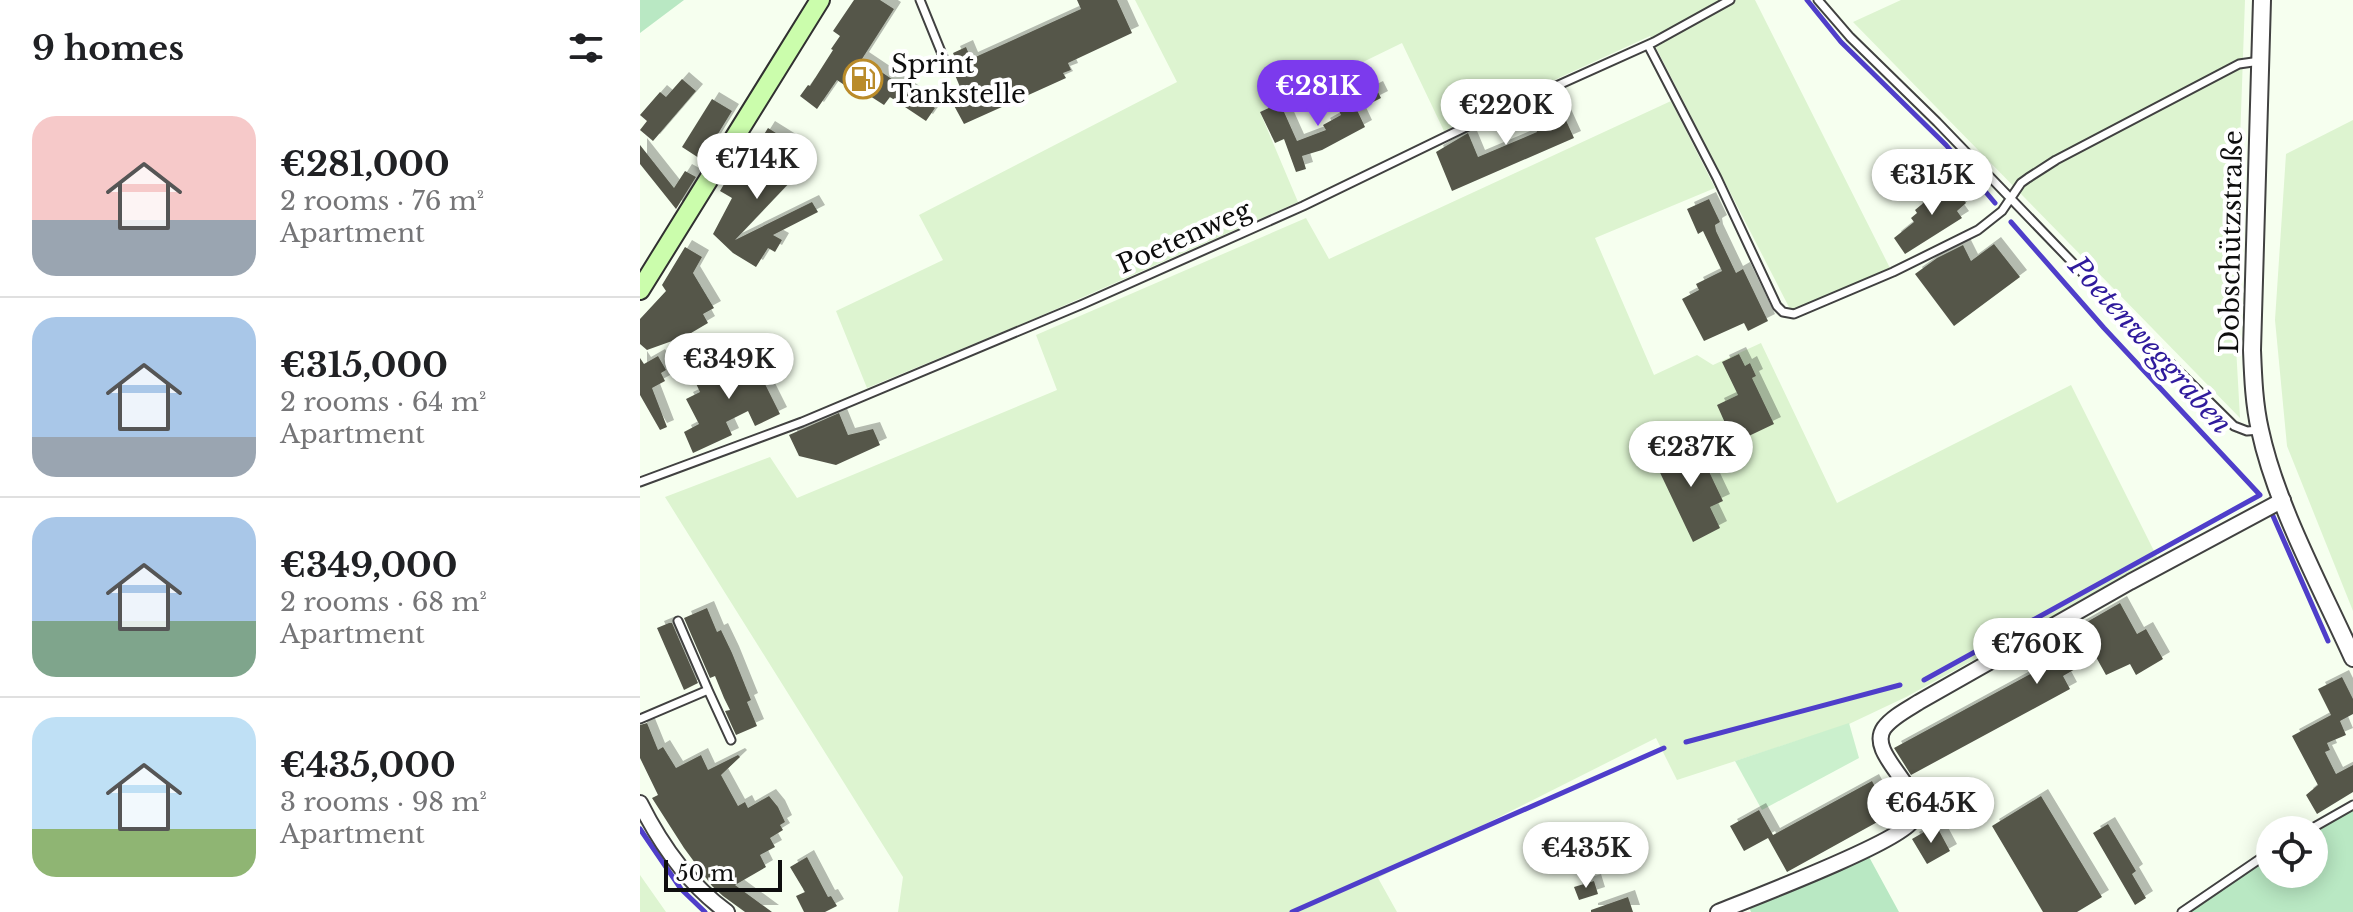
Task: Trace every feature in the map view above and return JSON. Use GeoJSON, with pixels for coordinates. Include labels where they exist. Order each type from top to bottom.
{"type":"FeatureCollection","features":[{"type":"Feature","properties":{"kind":"main road"},"geometry":{"type":"LineString","coordinates":[[640,290],[820,0]]}},
{"type":"Feature","properties":{"kind":"street","name":"Dobschützstraße"},"geometry":{"type":"LineString","coordinates":[[2262,0],[2252,350],[2260,430],[2283,500],[2353,658]]}},
{"type":"Feature","properties":{"kind":"street"},"geometry":{"type":"LineString","coordinates":[[1718,912],[1865,850],[1907,827],[1915,815],[1914,802],[1882,747],[1880,736],[1895,718],[2130,582],[2283,500]]}},
{"type":"Feature","properties":{"kind":"street"},"geometry":{"type":"LineString","coordinates":[[640,803],[660,839],[687,877],[727,912]]}},
{"type":"Feature","properties":{"kind":"lane"},"geometry":{"type":"LineString","coordinates":[[920,0],[944,59]]}},
{"type":"Feature","properties":{"kind":"lane","name":"Poetenweg"},"geometry":{"type":"LineString","coordinates":[[640,482],[802,422],[1083,304],[1316,200],[1474,123],[1648,45],[1730,0]]}},
{"type":"Feature","properties":{"kind":"lane"},"geometry":{"type":"LineString","coordinates":[[1818,0],[1850,37],[2234,426],[2247,431],[2260,430]]}},
{"type":"Feature","properties":{"kind":"lane"},"geometry":{"type":"LineString","coordinates":[[1648,45],[1717,178],[1777,306],[1783,312],[1794,314],[1933,253],[1991,222],[2021,183],[2056,160],[2239,64],[2260,61]]}},
{"type":"Feature","properties":{"kind":"lane"},"geometry":{"type":"LineString","coordinates":[[678,621],[731,740]]}},
{"type":"Feature","properties":{"kind":"lane"},"geometry":{"type":"LineString","coordinates":[[640,719],[708,690]]}},
{"type":"Feature","properties":{"kind":"lane"},"geometry":{"type":"LineString","coordinates":[[2328,819],[2353,805]]}},
{"type":"Feature","properties":{"kind":"lane"},"geometry":{"type":"LineString","coordinates":[[2182,912],[2256,862]]}},
{"type":"Feature","properties":{"kind":"green space"},"geometry":{"type":"Polygon","coordinates":[[[640,0],[684,0],[640,33],[640,0]]]}},
{"type":"Feature","properties":{"kind":"green space"},"geometry":{"type":"Polygon","coordinates":[[[1135,0],[1755,0],[1890,268],[1791,311],[1650,36],[1444,131],[1402,43],[1260,112],[1298,202],[1029,321],[867,388],[836,311],[943,260],[919,215],[1177,82],[1135,0]]]}},
{"type":"Feature","properties":{"kind":"green space"},"geometry":{"type":"Polygon","coordinates":[[[1901,0],[2245,0],[2234,311],[2240,418],[1853,22],[1901,0]]]}},
{"type":"Feature","properties":{"kind":"green space"},"geometry":{"type":"Polygon","coordinates":[[[1671,101],[1715,188],[1595,238],[1654,375],[1697,355],[1713,365],[1761,343],[1837,503],[2071,385],[2158,559],[1906,697],[1849,724],[1677,780],[1656,738],[1378,878],[1397,912],[898,912],[903,877],[665,497],[770,457],[797,498],[1057,390],[1036,335],[1306,218],[1329,259],[1671,101]]]}},
{"type":"Feature","properties":{"kind":"green space"},"geometry":{"type":"Polygon","coordinates":[[[2353,120],[2353,611],[2287,446],[2275,320],[2286,154],[2353,120]]]}},
{"type":"Feature","properties":{"kind":"green space"},"geometry":{"type":"Polygon","coordinates":[[[1849,723],[1859,758],[1762,810],[1735,761],[1849,723]]]}},
{"type":"Feature","properties":{"kind":"green space"},"geometry":{"type":"Polygon","coordinates":[[[2353,805],[2353,912],[2182,912],[2256,862],[2256,888],[2328,888],[2328,821],[2353,805]]]}},
{"type":"Feature","properties":{"kind":"green space"},"geometry":{"type":"Polygon","coordinates":[[[1868,855],[1899,912],[1751,912],[1749,907],[1868,855]]]}},
{"type":"Feature","properties":{"kind":"green space"},"geometry":{"type":"Polygon","coordinates":[[[640,875],[666,912],[640,912],[640,875]]]}},
{"type":"Feature","properties":{"kind":"building"},"geometry":{"type":"Polygon","coordinates":[[[854,0],[880,0],[894,9],[862,59],[935,108],[926,121],[890,97],[884,105],[859,89],[856,93],[837,80],[817,109],[800,96],[833,50],[840,36],[833,31],[854,0]]]}},
{"type":"Feature","properties":{"kind":"building"},"geometry":{"type":"Polygon","coordinates":[[[1077,0],[1117,0],[1132,33],[1068,63],[1071,70],[1063,73],[1066,78],[964,124],[951,100],[963,94],[952,68],[958,65],[953,53],[966,47],[971,59],[1081,9],[1077,0]]]}},
{"type":"Feature","properties":{"kind":"building"},"geometry":{"type":"Polygon","coordinates":[[[682,79],[696,91],[653,141],[640,130],[647,121],[640,115],[660,92],[666,97],[682,79]]]}},
{"type":"Feature","properties":{"kind":"building"},"geometry":{"type":"Polygon","coordinates":[[[1376,88],[1381,98],[1357,110],[1365,127],[1322,150],[1302,156],[1306,169],[1296,172],[1284,139],[1275,143],[1260,112],[1280,103],[1297,141],[1326,130],[1323,125],[1341,115],[1337,107],[1376,88]]]}},
{"type":"Feature","properties":{"kind":"building"},"geometry":{"type":"Polygon","coordinates":[[[1554,94],[1574,138],[1452,191],[1436,152],[1468,133],[1478,157],[1537,132],[1527,106],[1554,94]]]}},
{"type":"Feature","properties":{"kind":"building"},"geometry":{"type":"Polygon","coordinates":[[[712,99],[732,111],[702,160],[682,147],[712,99]]]}},
{"type":"Feature","properties":{"kind":"building"},"geometry":{"type":"Polygon","coordinates":[[[768,128],[792,143],[777,167],[791,181],[735,240],[812,202],[818,212],[773,235],[782,240],[775,252],[768,248],[756,267],[733,253],[713,234],[732,198],[720,191],[737,162],[744,166],[768,128]]]}},
{"type":"Feature","properties":{"kind":"building"},"geometry":{"type":"Polygon","coordinates":[[[640,145],[674,188],[685,171],[696,177],[676,209],[640,164],[640,145]]]}},
{"type":"Feature","properties":{"kind":"building"},"geometry":{"type":"Polygon","coordinates":[[[1947,179],[1966,203],[1957,211],[1962,218],[1905,254],[1894,238],[1914,222],[1911,218],[1917,213],[1915,210],[1947,179]]]}},
{"type":"Feature","properties":{"kind":"building"},"geometry":{"type":"Polygon","coordinates":[[[1709,199],[1720,222],[1715,225],[1716,231],[1736,273],[1743,269],[1768,321],[1748,331],[1744,323],[1704,341],[1682,299],[1699,290],[1696,284],[1722,271],[1703,231],[1698,234],[1687,209],[1709,199]]]}},
{"type":"Feature","properties":{"kind":"building"},"geometry":{"type":"Polygon","coordinates":[[[1994,244],[2020,277],[1954,326],[1915,274],[1963,245],[1971,261],[1994,244]]]}},
{"type":"Feature","properties":{"kind":"building"},"geometry":{"type":"Polygon","coordinates":[[[685,247],[702,257],[693,273],[714,308],[703,314],[708,323],[686,336],[647,350],[640,344],[640,319],[666,291],[662,285],[685,247]]]}},
{"type":"Feature","properties":{"kind":"building"},"geometry":{"type":"Polygon","coordinates":[[[761,352],[770,372],[761,376],[780,414],[755,426],[748,411],[726,422],[732,435],[693,453],[684,432],[699,424],[686,399],[700,392],[692,375],[703,369],[708,377],[761,352]]]}},
{"type":"Feature","properties":{"kind":"building"},"geometry":{"type":"Polygon","coordinates":[[[1739,354],[1745,366],[1750,363],[1756,376],[1752,378],[1774,424],[1734,443],[1717,405],[1738,395],[1722,362],[1739,354]]]}},
{"type":"Feature","properties":{"kind":"building"},"geometry":{"type":"Polygon","coordinates":[[[658,356],[666,370],[661,373],[665,381],[652,388],[667,427],[660,430],[640,395],[640,358],[644,364],[658,356]]]}},
{"type":"Feature","properties":{"kind":"building"},"geometry":{"type":"Polygon","coordinates":[[[839,413],[848,435],[873,429],[880,445],[836,465],[799,456],[789,435],[839,413]]]}},
{"type":"Feature","properties":{"kind":"building"},"geometry":{"type":"Polygon","coordinates":[[[1695,442],[1723,501],[1710,507],[1720,528],[1693,542],[1654,460],[1695,442]]]}},
{"type":"Feature","properties":{"kind":"building"},"geometry":{"type":"Polygon","coordinates":[[[2120,603],[2137,634],[2146,629],[2163,659],[2136,675],[2130,664],[2106,675],[2096,657],[2063,676],[2070,689],[1911,775],[1894,748],[2054,661],[2045,646],[2120,603]]]}},
{"type":"Feature","properties":{"kind":"building"},"geometry":{"type":"Polygon","coordinates":[[[707,608],[717,632],[721,630],[732,653],[751,700],[747,702],[757,726],[736,735],[725,711],[730,710],[715,676],[710,678],[684,618],[707,608]]]}},
{"type":"Feature","properties":{"kind":"building"},"geometry":{"type":"Polygon","coordinates":[[[672,623],[698,683],[684,690],[657,628],[672,623]]]}},
{"type":"Feature","properties":{"kind":"building"},"geometry":{"type":"Polygon","coordinates":[[[2342,677],[2353,699],[2353,714],[2340,721],[2346,735],[2327,743],[2330,750],[2325,752],[2336,774],[2353,765],[2353,792],[2317,814],[2306,795],[2318,785],[2292,736],[2331,715],[2318,689],[2342,677]]]}},
{"type":"Feature","properties":{"kind":"building"},"geometry":{"type":"Polygon","coordinates":[[[647,723],[658,750],[663,747],[676,768],[701,755],[708,770],[738,755],[740,757],[721,775],[738,806],[745,802],[748,808],[769,796],[778,807],[785,822],[780,825],[783,830],[770,838],[775,847],[760,855],[766,867],[735,885],[772,912],[745,912],[723,896],[684,848],[652,798],[658,795],[640,758],[640,725],[647,723]]]}},
{"type":"Feature","properties":{"kind":"building"},"geometry":{"type":"Polygon","coordinates":[[[1872,781],[1890,815],[1787,872],[1768,838],[1744,851],[1730,826],[1759,810],[1773,835],[1872,781]]]}},
{"type":"Feature","properties":{"kind":"building"},"geometry":{"type":"Polygon","coordinates":[[[2041,796],[2102,897],[2077,912],[2043,912],[1992,826],[2041,796]]]}},
{"type":"Feature","properties":{"kind":"building"},"geometry":{"type":"Polygon","coordinates":[[[2108,824],[2136,871],[2132,874],[2146,898],[2135,905],[2093,833],[2108,824]]]}},
{"type":"Feature","properties":{"kind":"building"},"geometry":{"type":"Polygon","coordinates":[[[1936,825],[1950,851],[1927,864],[1912,839],[1936,825]]]}},
{"type":"Feature","properties":{"kind":"building"},"geometry":{"type":"Polygon","coordinates":[[[807,857],[828,897],[831,896],[837,906],[825,912],[804,912],[796,896],[805,892],[790,867],[807,857]]]}},
{"type":"Feature","properties":{"kind":"building"},"geometry":{"type":"Polygon","coordinates":[[[1594,881],[1598,894],[1579,900],[1574,887],[1594,881]]]}},
{"type":"Feature","properties":{"kind":"building"},"geometry":{"type":"Polygon","coordinates":[[[1628,897],[1633,912],[1591,912],[1591,910],[1628,897]]]}},
{"type":"Feature","properties":{"kind":"waterway","name":"Poetenweggraben"},"geometry":{"type":"LineString","coordinates":[[1807,0],[1841,42],[1946,145],[1995,203]]}},
{"type":"Feature","properties":{"kind":"waterway"},"geometry":{"type":"LineString","coordinates":[[1924,680],[2260,495],[2104,328],[2011,222]]}},
{"type":"Feature","properties":{"kind":"waterway","name":"Poetenweggraben"},"geometry":{"type":"LineString","coordinates":[[2273,516],[2328,641]]}},
{"type":"Feature","properties":{"kind":"waterway"},"geometry":{"type":"LineString","coordinates":[[1686,742],[1900,685]]}},
{"type":"Feature","properties":{"kind":"waterway"},"geometry":{"type":"LineString","coordinates":[[1292,912],[1664,748]]}},
{"type":"Feature","properties":{"kind":"waterway"},"geometry":{"type":"LineString","coordinates":[[640,829],[681,889],[705,912]]}},
{"type":"Feature","properties":{"kind":"place","name":"Sprint Tankstelle"},"geometry":{"type":"Point","coordinates":[863,79]}}]}
